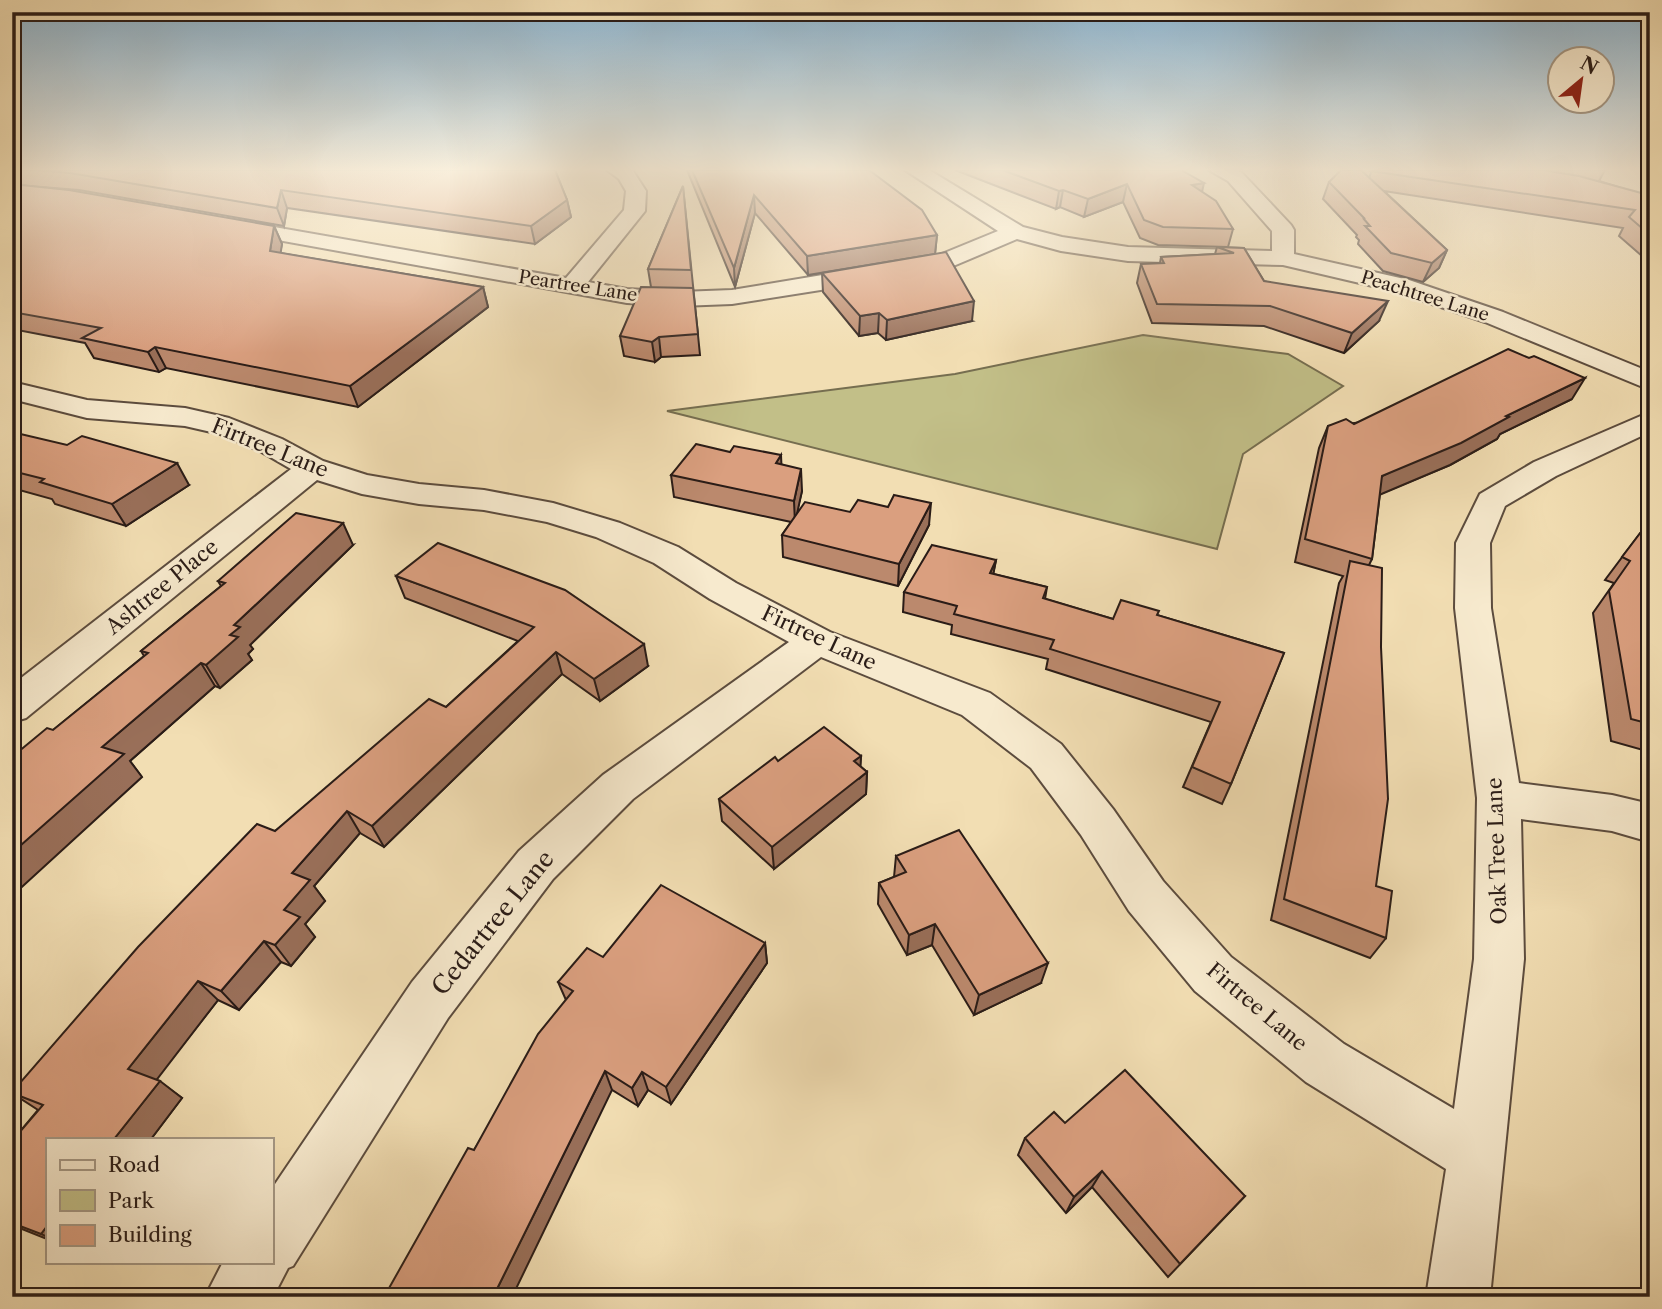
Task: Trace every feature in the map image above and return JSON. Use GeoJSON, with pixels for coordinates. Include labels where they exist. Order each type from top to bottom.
{"type":"FeatureCollection","features":[{"type":"Feature","properties":{"kind":"street","name":"Peartree Lane"},"geometry":{"type":"LineString","coordinates":[[259,231],[627,296],[680,299],[732,297],[943,262],[1015,232]]}},
{"type":"Feature","properties":{"kind":"street"},"geometry":{"type":"LineString","coordinates":[[572,286],[618,231]]}},
{"type":"Feature","properties":{"kind":"street"},"geometry":{"type":"LineString","coordinates":[[1283,231],[1283,258]]}},
{"type":"Feature","properties":{"kind":"street","name":"Peachtree Lane"},"geometry":{"type":"LineString","coordinates":[[1015,232],[1061,244],[1128,254],[1283,258],[1401,285],[1494,317],[1650,382]]}},
{"type":"Feature","properties":{"kind":"street","name":"Firtree Lane"},"geometry":{"type":"LineString","coordinates":[[12,390],[87,409],[185,417],[229,427],[312,468],[362,484],[419,494],[484,499],[554,513],[608,530],[666,555],[723,591],[817,641],[976,704],[1046,756],[1097,822],[1146,896],[1213,974],[1325,1063],[1477,1155]]}},
{"type":"Feature","properties":{"kind":"street","name":"Oak Tree Lane"},"geometry":{"type":"LineString","coordinates":[[1458,1297],[1499,959],[1499,798],[1473,608],[1473,543],[1491,501],[1545,469],[1650,421]]}},
{"type":"Feature","properties":{"kind":"street","name":"Ashtree Place"},"geometry":{"type":"LineString","coordinates":[[12,707],[312,468]]}},
{"type":"Feature","properties":{"kind":"street","name":"Cedartree Lane"},"geometry":{"type":"LineString","coordinates":[[273,1241],[430,1000],[536,865],[618,787],[817,641]]}},
{"type":"Feature","properties":{"kind":"street"},"geometry":{"type":"LineString","coordinates":[[1499,798],[1612,813],[1650,823]]}},
{"type":"Feature","properties":{"kind":"street"},"geometry":{"type":"LineString","coordinates":[[236,1297],[258,1264]]}},
{"type":"Feature","properties":{"kind":"green space"},"geometry":{"type":"Polygon","coordinates":[[[1143,335],[1288,354],[1343,386],[1243,454],[1217,549],[667,411],[955,374],[1143,335]]]}},
{"type":"Feature","properties":{"kind":"building"},"geometry":{"type":"Polygon","coordinates":[[[12,231],[273,231],[270,251],[483,287],[350,386],[155,347],[148,352],[82,338],[101,328],[12,312],[12,231]]]}},
{"type":"Feature","properties":{"kind":"building"},"geometry":{"type":"Polygon","coordinates":[[[664,231],[687,231],[691,270],[648,269],[664,231]]]}},
{"type":"Feature","properties":{"kind":"building"},"geometry":{"type":"Polygon","coordinates":[[[718,231],[744,231],[734,268],[718,231]]]}},
{"type":"Feature","properties":{"kind":"building"},"geometry":{"type":"Polygon","coordinates":[[[785,231],[935,231],[937,235],[807,256],[785,231]]]}},
{"type":"Feature","properties":{"kind":"building"},"geometry":{"type":"Polygon","coordinates":[[[1370,231],[1427,231],[1447,250],[1432,263],[1391,253],[1370,231]]]}},
{"type":"Feature","properties":{"kind":"building"},"geometry":{"type":"Polygon","coordinates":[[[1217,247],[1244,248],[1264,281],[1388,301],[1352,333],[1270,306],[1157,304],[1141,264],[1164,263],[1161,257],[1234,253],[1217,247]]]}},
{"type":"Feature","properties":{"kind":"building"},"geometry":{"type":"Polygon","coordinates":[[[946,252],[974,301],[887,320],[879,313],[860,316],[822,273],[946,252]]]}},
{"type":"Feature","properties":{"kind":"building"},"geometry":{"type":"Polygon","coordinates":[[[641,287],[693,288],[698,334],[659,337],[652,342],[620,336],[641,287]]]}},
{"type":"Feature","properties":{"kind":"building"},"geometry":{"type":"Polygon","coordinates":[[[1508,349],[1529,358],[1534,356],[1585,378],[1506,416],[1509,417],[1461,443],[1382,476],[1372,559],[1305,539],[1328,426],[1346,419],[1354,424],[1508,349]]]}},
{"type":"Feature","properties":{"kind":"building"},"geometry":{"type":"Polygon","coordinates":[[[12,432],[67,445],[82,436],[177,463],[112,504],[40,482],[44,479],[12,471],[12,432]]]}},
{"type":"Feature","properties":{"kind":"building"},"geometry":{"type":"Polygon","coordinates":[[[696,444],[730,452],[734,446],[781,455],[776,463],[801,469],[794,501],[671,475],[696,444]]]}},
{"type":"Feature","properties":{"kind":"building"},"geometry":{"type":"Polygon","coordinates":[[[894,495],[931,503],[899,564],[782,535],[805,502],[850,512],[858,500],[888,507],[894,495]]]}},
{"type":"Feature","properties":{"kind":"building"},"geometry":{"type":"Polygon","coordinates":[[[296,513],[343,523],[234,625],[240,627],[230,635],[238,637],[206,665],[201,663],[102,747],[124,754],[12,853],[12,757],[47,728],[53,730],[148,653],[141,651],[225,583],[218,581],[296,513]]]}},
{"type":"Feature","properties":{"kind":"building"},"geometry":{"type":"Polygon","coordinates":[[[1650,527],[1650,724],[1631,719],[1609,591],[1630,561],[1622,557],[1641,532],[1650,527]]]}},
{"type":"Feature","properties":{"kind":"building"},"geometry":{"type":"Polygon","coordinates":[[[438,543],[565,590],[644,644],[594,679],[556,652],[372,826],[347,811],[292,873],[310,880],[284,910],[300,917],[275,945],[264,941],[221,991],[198,981],[128,1069],[160,1081],[115,1138],[46,1138],[46,1227],[41,1234],[12,1223],[12,1141],[43,1105],[12,1092],[138,947],[257,824],[275,831],[429,699],[446,707],[534,627],[396,576],[438,543]]]}},
{"type":"Feature","properties":{"kind":"building"},"geometry":{"type":"Polygon","coordinates":[[[932,545],[996,560],[990,573],[1047,587],[1043,598],[1113,619],[1121,600],[1159,611],[1157,615],[1284,653],[1231,784],[1192,767],[1220,702],[1050,649],[1054,640],[954,614],[957,606],[904,592],[932,545]]]}},
{"type":"Feature","properties":{"kind":"building"},"geometry":{"type":"Polygon","coordinates":[[[1350,561],[1382,568],[1381,647],[1388,799],[1376,886],[1392,891],[1386,938],[1284,899],[1350,561]]]}},
{"type":"Feature","properties":{"kind":"building"},"geometry":{"type":"Polygon","coordinates":[[[824,727],[861,756],[854,761],[867,772],[772,847],[719,799],[775,757],[778,761],[824,727]]]}},
{"type":"Feature","properties":{"kind":"building"},"geometry":{"type":"Polygon","coordinates":[[[959,830],[1048,963],[979,995],[935,924],[909,935],[879,883],[906,872],[896,856],[959,830]]]}},
{"type":"Feature","properties":{"kind":"building"},"geometry":{"type":"Polygon","coordinates":[[[661,885],[765,943],[666,1087],[642,1072],[632,1088],[605,1071],[493,1297],[384,1297],[468,1148],[474,1150],[538,1034],[573,991],[558,982],[587,948],[603,957],[661,885]]]}},
{"type":"Feature","properties":{"kind":"building"},"geometry":{"type":"Polygon","coordinates":[[[1125,1070],[1245,1196],[1180,1264],[1102,1171],[1074,1197],[1025,1138],[1054,1112],[1065,1123],[1125,1070]]]}}]}
